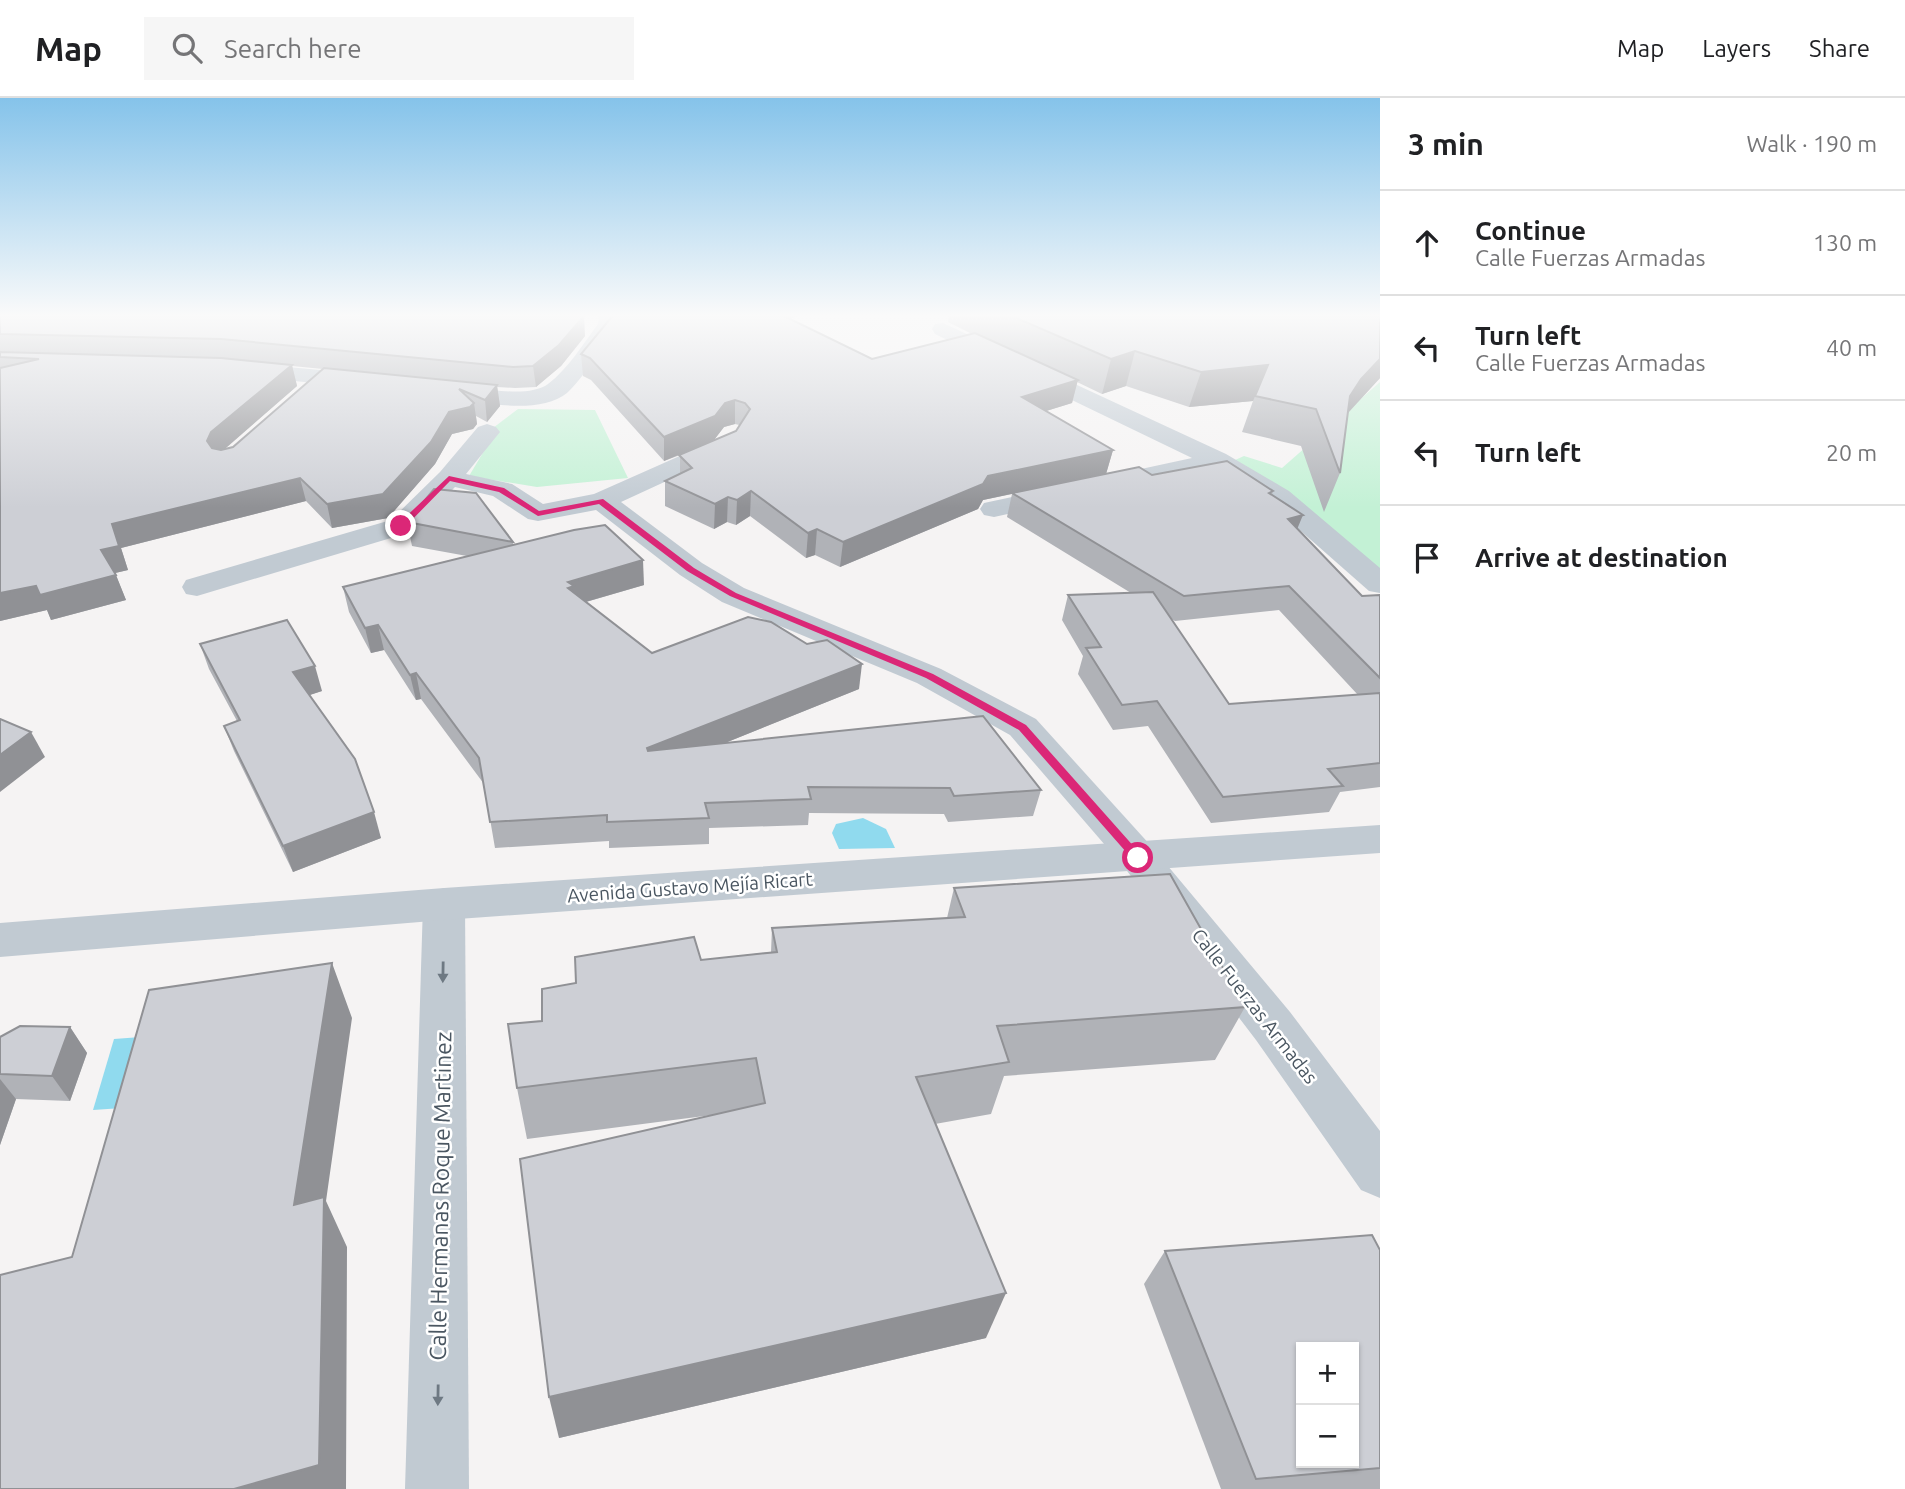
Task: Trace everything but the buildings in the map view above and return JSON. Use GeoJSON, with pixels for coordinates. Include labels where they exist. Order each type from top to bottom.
{"type":"FeatureCollection","features":[{"type":"Feature","properties":{"kind":"street"},"geometry":{"type":"LineString","coordinates":[[296,402],[322,379]]}},
{"type":"Feature","properties":{"kind":"street"},"geometry":{"type":"LineString","coordinates":[[343,379],[392,384]]}},
{"type":"Feature","properties":{"kind":"street"},"geometry":{"type":"LineString","coordinates":[[420,387],[515,398],[538,397],[556,391],[566,379]]}},
{"type":"Feature","properties":{"kind":"street"},"geometry":{"type":"LineString","coordinates":[[1047,379],[1216,460],[1279,497],[1380,584]]}},
{"type":"Feature","properties":{"kind":"street"},"geometry":{"type":"LineString","coordinates":[[197,587],[401,526],[449,478],[487,432]]}},
{"type":"Feature","properties":{"kind":"street"},"geometry":{"type":"LineString","coordinates":[[449,478],[502,490],[538,513],[601,501],[725,447],[734,434]]}},
{"type":"Feature","properties":{"kind":"street"},"geometry":{"type":"LineString","coordinates":[[994,509],[1216,460]]}},
{"type":"Feature","properties":{"kind":"street","name":"Calle Fuerzas Armadas"},"geometry":{"type":"LineString","coordinates":[[601,501],[691,569],[733,594],[929,676],[1023,727],[1138,858],[1273,1026],[1380,1173]]}},
{"type":"Feature","properties":{"kind":"street","name":"Avenida Gustavo Mejía Ricart"},"geometry":{"type":"LineString","coordinates":[[0,940],[444,904],[1138,858],[1380,839]]}},
{"type":"Feature","properties":{"kind":"street","name":"Calle Hermanas Roque Martinez"},"geometry":{"type":"LineString","coordinates":[[437,1489],[444,904]]}},
{"type":"Feature","properties":{"kind":"green space"},"geometry":{"type":"Polygon","coordinates":[[[1380,382],[1380,579],[1224,465],[1244,456],[1282,468],[1380,382]]]}},
{"type":"Feature","properties":{"kind":"green space"},"geometry":{"type":"Polygon","coordinates":[[[518,409],[595,410],[628,478],[537,487],[469,476],[493,436],[493,428],[518,409]]]}},
{"type":"Feature","properties":{"kind":"water"},"geometry":{"type":"Polygon","coordinates":[[[863,818],[886,829],[895,848],[839,849],[832,833],[836,824],[863,818]]]}},
{"type":"Feature","properties":{"kind":"water"},"geometry":{"type":"Polygon","coordinates":[[[154,1036],[137,1107],[93,1110],[114,1039],[154,1036]]]}},
{"type":"Feature","properties":{"kind":"route"},"geometry":{"type":"LineString","coordinates":[[401,526],[449,478],[502,490],[538,513],[601,501],[691,569],[733,594],[929,676],[1023,727],[1138,858]]}}]}
